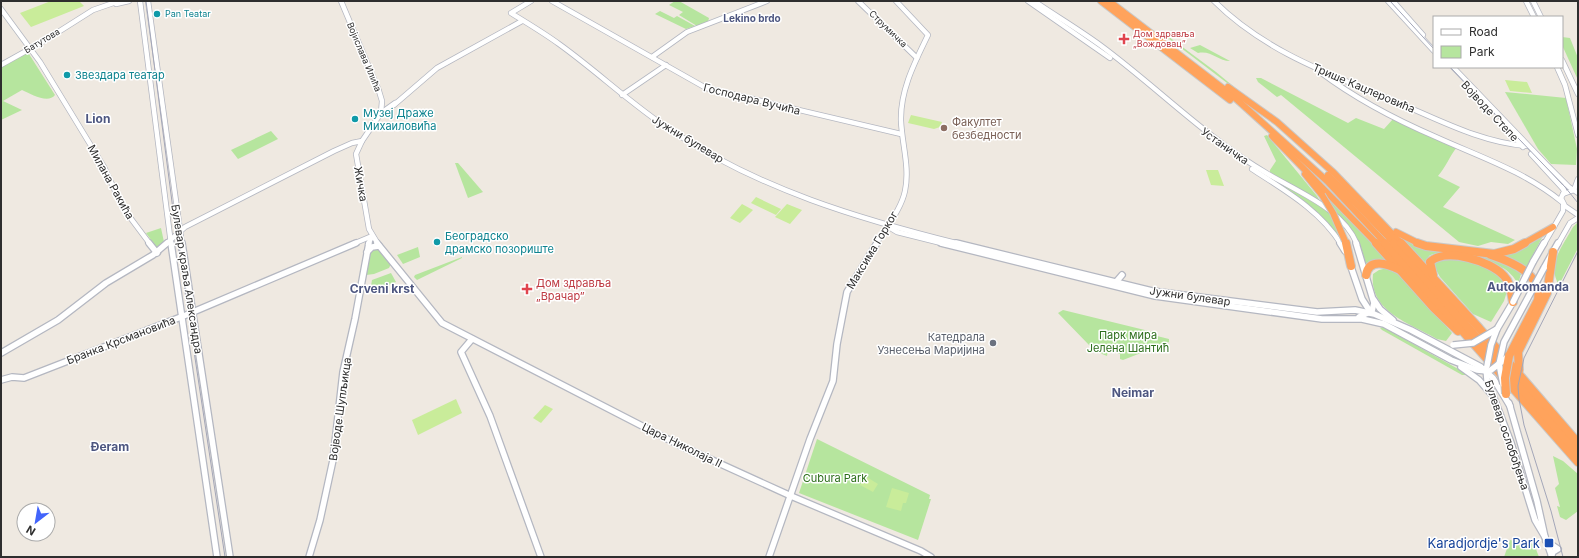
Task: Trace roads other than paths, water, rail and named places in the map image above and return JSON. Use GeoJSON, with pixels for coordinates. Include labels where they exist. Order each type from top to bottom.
{"type":"FeatureCollection","features":[{"type":"Feature","properties":{"kind":"highway"},"geometry":{"type":"LineString","coordinates":[[1101,1],[1249,114]]}},
{"type":"Feature","properties":{"kind":"highway"},"geometry":{"type":"LineString","coordinates":[[1109,1],[1234,97],[1290,146],[1350,204],[1405,264],[1578,462]]}},
{"type":"Feature","properties":{"kind":"highway"},"geometry":{"type":"LineString","coordinates":[[1115,1],[1228,87],[1277,122],[1299,141],[1390,229],[1522,376],[1578,443]]}},
{"type":"Feature","properties":{"kind":"highway"},"geometry":{"type":"LineString","coordinates":[[1228,87],[1289,140],[1387,235],[1578,453]]}},
{"type":"Feature","properties":{"kind":"highway"},"geometry":{"type":"LineString","coordinates":[[1234,97],[1249,114],[1330,193],[1434,308],[1481,352]]}},
{"type":"Feature","properties":{"kind":"highway"},"geometry":{"type":"LineString","coordinates":[[1269,133],[1322,195],[1336,218],[1351,260],[1351,266]]}},
{"type":"Feature","properties":{"kind":"highway"},"geometry":{"type":"LineString","coordinates":[[1390,229],[1422,245],[1494,254],[1510,251],[1553,227]]}},
{"type":"Feature","properties":{"kind":"highway"},"geometry":{"type":"LineString","coordinates":[[1513,357],[1518,351],[1546,296],[1547,268],[1553,252]]}},
{"type":"Feature","properties":{"kind":"highway"},"geometry":{"type":"LineString","coordinates":[[1483,253],[1518,267],[1537,286],[1539,297],[1505,378],[1506,394]]}},
{"type":"Feature","properties":{"kind":"highway"},"geometry":{"type":"LineString","coordinates":[[1435,279],[1430,264],[1431,260],[1436,257],[1448,255],[1474,259],[1491,265],[1504,275],[1510,285],[1512,302]]}},
{"type":"Feature","properties":{"kind":"highway"},"geometry":{"type":"LineString","coordinates":[[1366,275],[1367,269],[1375,264],[1389,265],[1403,272]]}},
{"type":"Feature","properties":{"kind":"highway"},"geometry":{"type":"LineString","coordinates":[[1513,357],[1522,376]]}},
{"type":"Feature","properties":{"kind":"main road","name":"Батутова"},"geometry":{"type":"LineString","coordinates":[[1,65],[31,49],[83,16],[98,8],[119,1]]}},
{"type":"Feature","properties":{"kind":"main road","name":"Батутова"},"geometry":{"type":"LineString","coordinates":[[83,16],[106,7],[129,1]]}},
{"type":"Feature","properties":{"kind":"main road","name":"Булевар краља Александра"},"geometry":{"type":"LineString","coordinates":[[140,1],[171,240],[217,557]]}},
{"type":"Feature","properties":{"kind":"main road","name":"Булевар краља Александра"},"geometry":{"type":"LineString","coordinates":[[148,1],[192,313],[230,557]]}},
{"type":"Feature","properties":{"kind":"main road","name":"Војислава Илића"},"geometry":{"type":"LineString","coordinates":[[341,1],[379,91],[382,101],[381,113]]}},
{"type":"Feature","properties":{"kind":"main road","name":"Јужни булевар"},"geometry":{"type":"LineString","coordinates":[[531,1],[511,13],[565,49],[622,95],[677,135],[751,175],[812,202],[887,226],[1170,294],[1305,311],[1330,313],[1355,310],[1370,313],[1411,330],[1488,369],[1510,406]]}},
{"type":"Feature","properties":{"kind":"main road","name":"Господара Вучића"},"geometry":{"type":"LineString","coordinates":[[552,1],[706,88],[901,134]]}},
{"type":"Feature","properties":{"kind":"main road"},"geometry":{"type":"LineString","coordinates":[[652,57],[687,32],[767,1]]}},
{"type":"Feature","properties":{"kind":"main road","name":"Струмичка"},"geometry":{"type":"LineString","coordinates":[[858,1],[917,58]]}},
{"type":"Feature","properties":{"kind":"main road","name":"Максима Горког"},"geometry":{"type":"LineString","coordinates":[[769,557],[810,438],[834,378],[837,344],[847,292],[902,201],[907,186],[906,164],[901,134],[901,106],[917,58],[928,35],[896,1]]}},
{"type":"Feature","properties":{"kind":"main road","name":"Устаничка"},"geometry":{"type":"LineString","coordinates":[[1028,1],[1100,50],[1207,137],[1313,211],[1336,236],[1346,253],[1362,299],[1370,313],[1380,322]]}},
{"type":"Feature","properties":{"kind":"main road","name":"Устаничка"},"geometry":{"type":"LineString","coordinates":[[1034,1],[1100,45],[1218,142],[1254,166],[1318,203],[1336,216],[1353,236],[1373,299],[1373,309],[1370,313]]}},
{"type":"Feature","properties":{"kind":"main road","name":"Трише Кацлеровића"},"geometry":{"type":"LineString","coordinates":[[1214,1],[1230,16],[1256,35],[1328,75],[1478,135],[1505,144],[1525,146]]}},
{"type":"Feature","properties":{"kind":"main road"},"geometry":{"type":"LineString","coordinates":[[1388,1],[1433,50]]}},
{"type":"Feature","properties":{"kind":"main road"},"geometry":{"type":"LineString","coordinates":[[1393,1],[1433,45]]}},
{"type":"Feature","properties":{"kind":"main road"},"geometry":{"type":"LineString","coordinates":[[1526,1],[1534,16]]}},
{"type":"Feature","properties":{"kind":"main road"},"geometry":{"type":"LineString","coordinates":[[1533,1],[1540,16]]}},
{"type":"Feature","properties":{"kind":"main road","name":"Милана Ракића"},"geometry":{"type":"LineString","coordinates":[[1,9],[31,49],[104,167],[123,208],[157,252]]}},
{"type":"Feature","properties":{"kind":"main road"},"geometry":{"type":"LineString","coordinates":[[381,113],[389,109],[441,65],[494,38],[522,21]]}},
{"type":"Feature","properties":{"kind":"main road"},"geometry":{"type":"LineString","coordinates":[[1563,62],[1578,94]]}},
{"type":"Feature","properties":{"kind":"main road"},"geometry":{"type":"LineString","coordinates":[[622,95],[666,66]]}},
{"type":"Feature","properties":{"kind":"main road","name":"Војводе Степе"},"geometry":{"type":"LineString","coordinates":[[1450,68],[1525,146],[1575,192]]}},
{"type":"Feature","properties":{"kind":"main road","name":"Војводе Степе"},"geometry":{"type":"LineString","coordinates":[[1454,68],[1499,116],[1563,192]]}},
{"type":"Feature","properties":{"kind":"main road"},"geometry":{"type":"LineString","coordinates":[[1557,68],[1565,85],[1578,135]]}},
{"type":"Feature","properties":{"kind":"main road"},"geometry":{"type":"LineString","coordinates":[[1328,75],[1355,97],[1410,126],[1485,157],[1526,177],[1547,190],[1578,216],[1570,223],[1553,252]]}},
{"type":"Feature","properties":{"kind":"main road"},"geometry":{"type":"LineString","coordinates":[[1565,85],[1575,87]]}},
{"type":"Feature","properties":{"kind":"main road"},"geometry":{"type":"LineString","coordinates":[[382,101],[390,103],[396,102]]}},
{"type":"Feature","properties":{"kind":"main road","name":"Жичка"},"geometry":{"type":"LineString","coordinates":[[372,236],[369,228],[356,156],[362,141],[381,113]]}},
{"type":"Feature","properties":{"kind":"main road"},"geometry":{"type":"LineString","coordinates":[[1,353],[53,323],[106,283],[157,252],[180,230],[334,151],[352,143],[362,141]]}},
{"type":"Feature","properties":{"kind":"main road"},"geometry":{"type":"LineString","coordinates":[[1563,192],[1575,192],[1578,179]]}},
{"type":"Feature","properties":{"kind":"main road","name":"Булевар ослобођења"},"geometry":{"type":"LineString","coordinates":[[1545,539],[1535,520],[1515,454],[1487,380],[1491,345],[1497,329],[1533,262],[1563,211],[1563,192]]}},
{"type":"Feature","properties":{"kind":"main road","name":"Јужни булевар"},"geometry":{"type":"LineString","coordinates":[[887,226],[897,232],[1138,293],[1289,315],[1331,319],[1352,318],[1380,322],[1474,370],[1488,369]]}},
{"type":"Feature","properties":{"kind":"main road","name":"Цара Николаја II"},"geometry":{"type":"LineString","coordinates":[[372,236],[436,316],[449,328],[679,445],[791,496],[927,555]]}},
{"type":"Feature","properties":{"kind":"main road","name":"Војводе Шупљикца"},"geometry":{"type":"LineString","coordinates":[[309,557],[320,520],[334,460],[343,372],[353,332],[369,240],[372,236]]}},
{"type":"Feature","properties":{"kind":"main road","name":"Бранка Крсмановића"},"geometry":{"type":"LineString","coordinates":[[1,380],[14,377],[18,379],[24,378],[182,317],[372,236]]}},
{"type":"Feature","properties":{"kind":"main road"},"geometry":{"type":"LineString","coordinates":[[367,252],[372,247],[379,246]]}},
{"type":"Feature","properties":{"kind":"main road","name":"Булевар ослобођења"},"geometry":{"type":"LineString","coordinates":[[1545,539],[1537,501],[1501,378],[1499,364],[1504,342],[1547,268]]}},
{"type":"Feature","properties":{"kind":"main road"},"geometry":{"type":"LineString","coordinates":[[1116,282],[1122,275]]}},
{"type":"Feature","properties":{"kind":"main road"},"geometry":{"type":"LineString","coordinates":[[1355,310],[1359,307],[1362,299]]}},
{"type":"Feature","properties":{"kind":"main road"},"geometry":{"type":"LineString","coordinates":[[1373,299],[1382,311],[1411,330]]}},
{"type":"Feature","properties":{"kind":"main road"},"geometry":{"type":"LineString","coordinates":[[1352,318],[1370,313]]}},
{"type":"Feature","properties":{"kind":"main road"},"geometry":{"type":"LineString","coordinates":[[1380,322],[1383,320],[1391,321]]}},
{"type":"Feature","properties":{"kind":"main road"},"geometry":{"type":"LineString","coordinates":[[1433,342],[1453,345],[1473,343],[1497,329]]}},
{"type":"Feature","properties":{"kind":"main road"},"geometry":{"type":"LineString","coordinates":[[472,340],[461,351],[490,416],[542,557]]}},
{"type":"Feature","properties":{"kind":"main road"},"geometry":{"type":"LineString","coordinates":[[1441,354],[1473,376],[1494,398]]}},
{"type":"Feature","properties":{"kind":"main road"},"geometry":{"type":"LineString","coordinates":[[1488,369],[1513,357]]}},
{"type":"Feature","properties":{"kind":"main road"},"geometry":{"type":"LineString","coordinates":[[1545,539],[1558,549],[1553,552],[1552,557]]}},
{"type":"Feature","properties":{"kind":"tram line"},"geometry":{"type":"LineString","coordinates":[[146,1],[175,225],[225,557]]}},
{"type":"Feature","properties":{"kind":"tram line"},"geometry":{"type":"LineString","coordinates":[[1390,1],[1433,48]]}},
{"type":"Feature","properties":{"kind":"tram line"},"geometry":{"type":"LineString","coordinates":[[1451,68],[1565,187],[1578,203]]}},
{"type":"Feature","properties":{"kind":"tram line"},"geometry":{"type":"LineString","coordinates":[[1563,557],[1551,511],[1524,425],[1518,386],[1524,358],[1578,251]]}},
{"type":"Feature","properties":{"kind":"place","name":"Pan Teatar"},"geometry":{"type":"Point","coordinates":[157,14]}},
{"type":"Feature","properties":{"kind":"place","name":"Дом здравља „Вождовац”"},"geometry":{"type":"Point","coordinates":[1124,39]}},
{"type":"Feature","properties":{"kind":"place","name":"Звездара театар"},"geometry":{"type":"Point","coordinates":[67,75]}},
{"type":"Feature","properties":{"kind":"place","name":"Музеј Драже Михаиловића"},"geometry":{"type":"Point","coordinates":[355,119]}},
{"type":"Feature","properties":{"kind":"place","name":"Факултет безбедности"},"geometry":{"type":"Point","coordinates":[944,128]}},
{"type":"Feature","properties":{"kind":"place","name":"Београдско драмско позориште"},"geometry":{"type":"Point","coordinates":[437,242]}},
{"type":"Feature","properties":{"kind":"place","name":"Дом здравља „Врачар”"},"geometry":{"type":"Point","coordinates":[527,289]}},
{"type":"Feature","properties":{"kind":"place","name":"Катедрала Узнесења Маријина"},"geometry":{"type":"Point","coordinates":[993,343]}},
{"type":"Feature","properties":{"kind":"place","name":"Karadjordje's Park"},"geometry":{"type":"Point","coordinates":[1549,543]}},
{"type":"Feature","properties":{"kind":"district","name":"Lekino brdo"},"geometry":{"type":"Point","coordinates":[752,18]}},
{"type":"Feature","properties":{"kind":"district","name":"Lion"},"geometry":{"type":"Point","coordinates":[98,119]}},
{"type":"Feature","properties":{"kind":"district","name":"Autokomanda"},"geometry":{"type":"Point","coordinates":[1528,287]}},
{"type":"Feature","properties":{"kind":"district","name":"Crveni krst"},"geometry":{"type":"Point","coordinates":[382,289]}},
{"type":"Feature","properties":{"kind":"district","name":"Neimar"},"geometry":{"type":"Point","coordinates":[1133,393]}},
{"type":"Feature","properties":{"kind":"district","name":"Đeram"},"geometry":{"type":"Point","coordinates":[110,447]}},
{"type":"Feature","properties":{"kind":"park label","name":"Парк мира Јелена Шантић"},"geometry":{"type":"Point","coordinates":[1128,341]}},
{"type":"Feature","properties":{"kind":"park label","name":"Cubura Park"},"geometry":{"type":"Point","coordinates":[835,478]}}]}
